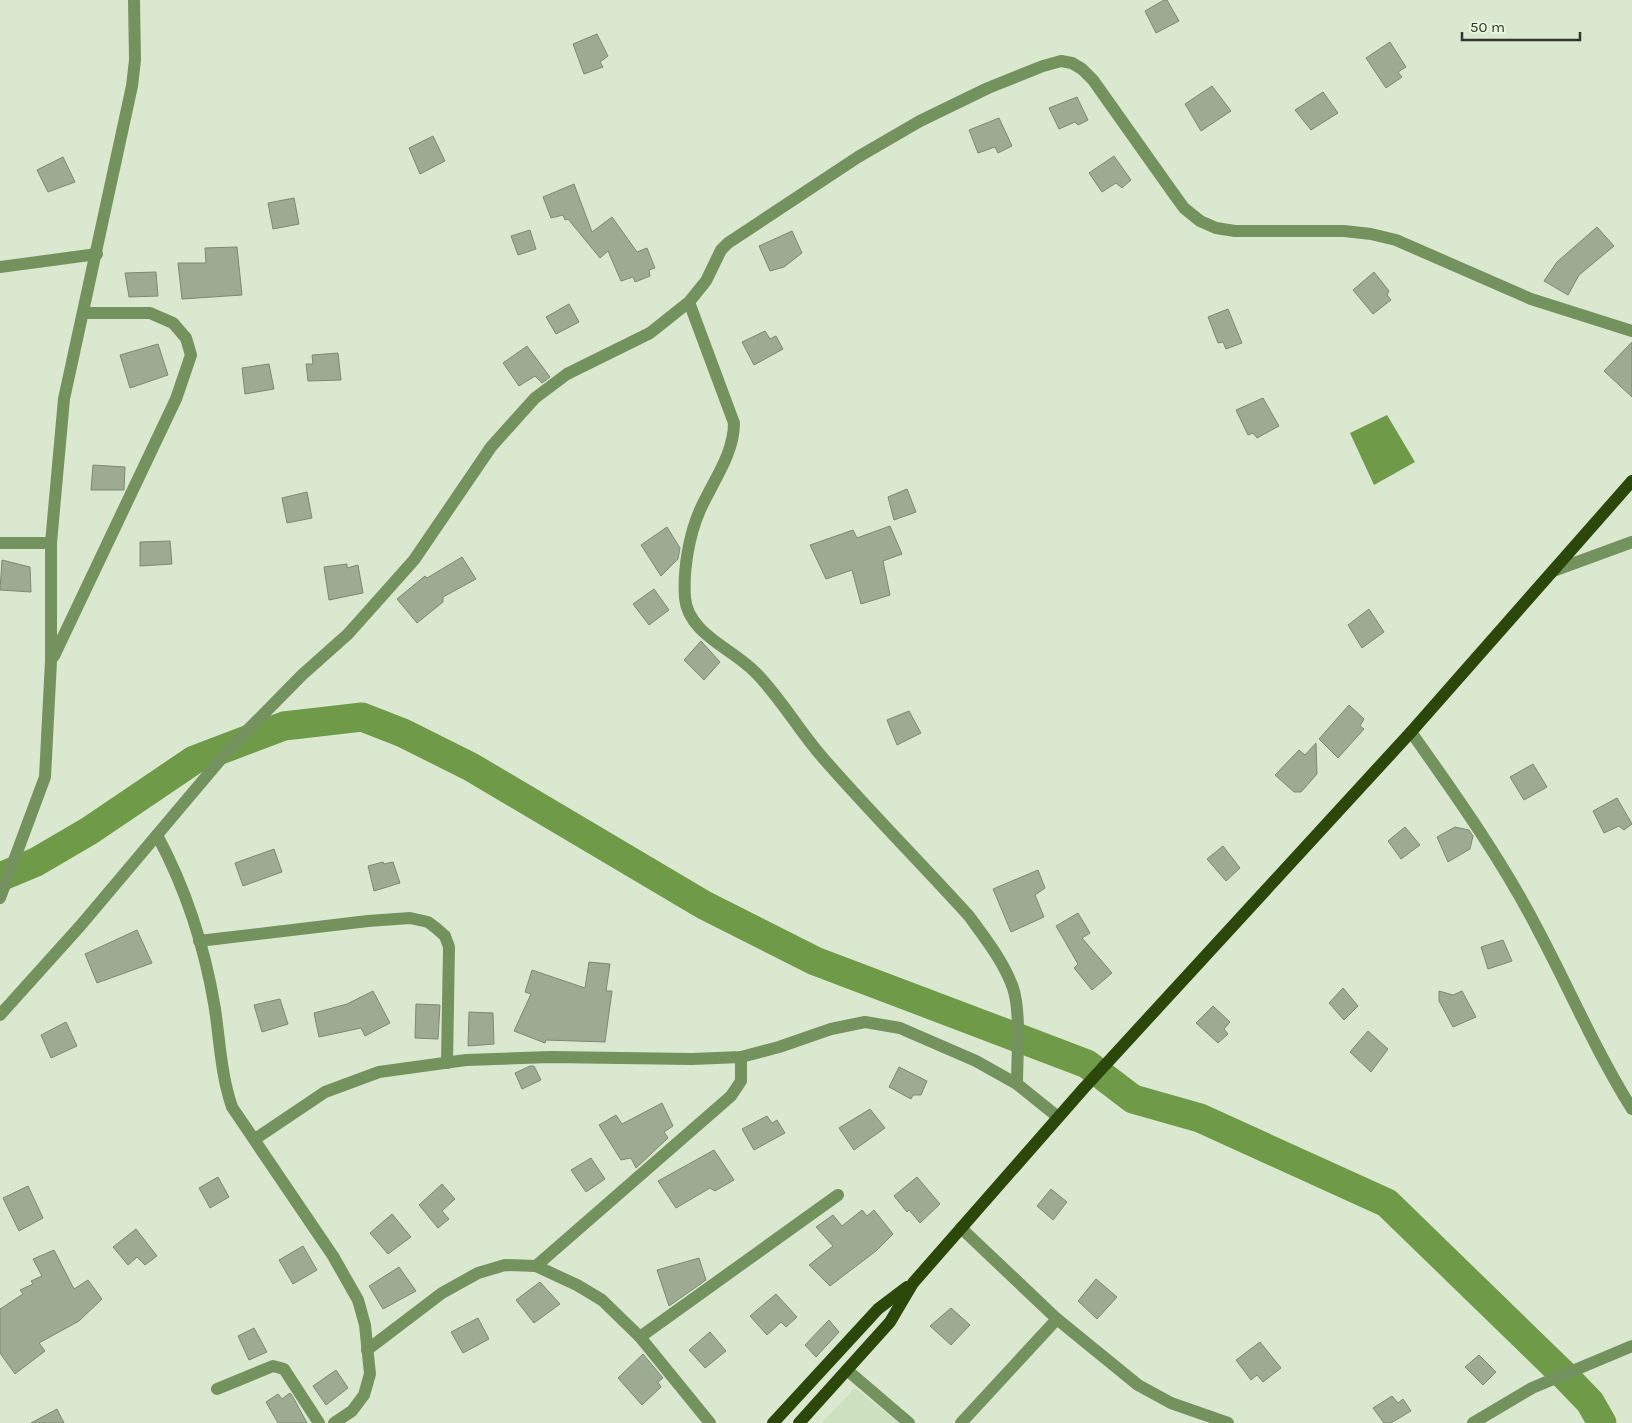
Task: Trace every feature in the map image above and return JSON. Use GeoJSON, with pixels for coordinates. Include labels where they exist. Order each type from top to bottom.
{"type":"FeatureCollection","features":[{"type":"Feature","properties":{"kind":"main road"},"geometry":{"type":"LineString","coordinates":[[798,1423],[890,1322],[913,1283],[1058,1117],[1411,732],[1632,482]]}},
{"type":"Feature","properties":{"kind":"main road"},"geometry":{"type":"LineString","coordinates":[[773,1423],[878,1309],[913,1283]]}},
{"type":"Feature","properties":{"kind":"street"},"geometry":{"type":"LineString","coordinates":[[0,898],[46,777],[51,660],[52,543],[64,399],[132,86],[135,60],[134,0]]}},
{"type":"Feature","properties":{"kind":"street"},"geometry":{"type":"LineString","coordinates":[[0,1015],[82,925],[232,746],[302,676],[348,634],[414,560],[492,447],[535,398],[567,374],[650,333],[689,302],[706,281],[721,250],[728,243],[858,157],[920,121],[988,88],[1061,61],[1072,63],[1082,69],[1093,80],[1184,208],[1200,221],[1216,228],[1235,231],[1344,231],[1371,234],[1396,240],[1531,299],[1632,331]]}},
{"type":"Feature","properties":{"kind":"street"},"geometry":{"type":"LineString","coordinates":[[0,267],[97,254]]}},
{"type":"Feature","properties":{"kind":"street"},"geometry":{"type":"LineString","coordinates":[[689,302],[734,423],[734,437],[727,456],[700,511],[692,535],[685,597],[688,614],[697,628],[739,657],[757,674],[822,758],[956,902],[989,944],[1014,990],[1017,1084]]}},
{"type":"Feature","properties":{"kind":"street"},"geometry":{"type":"LineString","coordinates":[[51,660],[176,399],[191,355],[186,338],[173,323],[150,313],[84,313]]}},
{"type":"Feature","properties":{"kind":"street"},"geometry":{"type":"LineString","coordinates":[[0,542],[52,543]]}},
{"type":"Feature","properties":{"kind":"street"},"geometry":{"type":"LineString","coordinates":[[1553,571],[1632,542]]}},
{"type":"Feature","properties":{"kind":"street"},"geometry":{"type":"LineString","coordinates":[[1411,732],[1485,837],[1538,930],[1610,1074],[1632,1109]]}},
{"type":"Feature","properties":{"kind":"street"},"geometry":{"type":"LineString","coordinates":[[157,835],[187,899],[199,941],[215,1009],[224,1084],[232,1107],[333,1256],[358,1300],[365,1325],[370,1374],[364,1395],[352,1411],[334,1423]]}},
{"type":"Feature","properties":{"kind":"street"},"geometry":{"type":"LineString","coordinates":[[199,941],[368,921],[410,918],[428,922],[445,936],[449,948],[447,1063]]}},
{"type":"Feature","properties":{"kind":"street"},"geometry":{"type":"LineString","coordinates":[[254,1139],[325,1092],[379,1072],[447,1063],[550,1057],[692,1060],[742,1057],[779,1047],[831,1029],[865,1022],[900,1028],[976,1061],[1017,1084],[1058,1117]]}},
{"type":"Feature","properties":{"kind":"street"},"geometry":{"type":"LineString","coordinates":[[536,1266],[731,1096],[741,1081],[742,1057]]}},
{"type":"Feature","properties":{"kind":"street"},"geometry":{"type":"LineString","coordinates":[[640,1337],[838,1195]]}},
{"type":"Feature","properties":{"kind":"street"},"geometry":{"type":"LineString","coordinates":[[961,1228],[1057,1319],[1138,1385],[1171,1403],[1228,1423]]}},
{"type":"Feature","properties":{"kind":"street"},"geometry":{"type":"LineString","coordinates":[[368,1350],[442,1293],[478,1273],[505,1265],[536,1266],[577,1285],[602,1300],[640,1337],[710,1423]]}},
{"type":"Feature","properties":{"kind":"street"},"geometry":{"type":"LineString","coordinates":[[961,1423],[1057,1319]]}},
{"type":"Feature","properties":{"kind":"street"},"geometry":{"type":"LineString","coordinates":[[1472,1423],[1532,1388],[1632,1346]]}},
{"type":"Feature","properties":{"kind":"street"},"geometry":{"type":"LineString","coordinates":[[217,1389],[273,1366],[284,1369],[319,1423]]}},
{"type":"Feature","properties":{"kind":"street"},"geometry":{"type":"LineString","coordinates":[[847,1370],[909,1423]]}},
{"type":"Feature","properties":{"kind":"shaded area"},"geometry":{"type":"Polygon","coordinates":[[[1387,415],[1415,462],[1374,485],[1350,433],[1387,415]]]}},
{"type":"Feature","properties":{"kind":"shaded area"},"geometry":{"type":"Polygon","coordinates":[[[855,1388],[899,1423],[822,1423],[855,1388]]]}},
{"type":"Feature","properties":{"kind":"building"},"geometry":{"type":"Polygon","coordinates":[[[1167,0],[1179,21],[1156,33],[1145,11],[1167,0]]]}},
{"type":"Feature","properties":{"kind":"building"},"geometry":{"type":"Polygon","coordinates":[[[597,34],[608,56],[600,62],[603,67],[584,74],[573,44],[597,34]]]}},
{"type":"Feature","properties":{"kind":"building"},"geometry":{"type":"Polygon","coordinates":[[[1390,42],[1406,67],[1398,72],[1402,77],[1386,88],[1366,58],[1390,42]]]}},
{"type":"Feature","properties":{"kind":"building"},"geometry":{"type":"Polygon","coordinates":[[[1212,86],[1231,111],[1201,131],[1185,104],[1212,86]]]}},
{"type":"Feature","properties":{"kind":"building"},"geometry":{"type":"Polygon","coordinates":[[[1323,92],[1338,113],[1311,130],[1295,110],[1323,92]]]}},
{"type":"Feature","properties":{"kind":"building"},"geometry":{"type":"Polygon","coordinates":[[[1077,97],[1088,120],[1078,125],[1075,122],[1059,129],[1049,108],[1077,97]]]}},
{"type":"Feature","properties":{"kind":"building"},"geometry":{"type":"Polygon","coordinates":[[[999,118],[1012,146],[998,153],[995,147],[978,153],[969,130],[999,118]]]}},
{"type":"Feature","properties":{"kind":"building"},"geometry":{"type":"Polygon","coordinates":[[[433,136],[445,161],[420,174],[409,148],[433,136]]]}},
{"type":"Feature","properties":{"kind":"building"},"geometry":{"type":"Polygon","coordinates":[[[1114,156],[1131,180],[1122,188],[1116,183],[1102,192],[1089,173],[1114,156]]]}},
{"type":"Feature","properties":{"kind":"building"},"geometry":{"type":"Polygon","coordinates":[[[63,157],[75,182],[48,192],[37,170],[63,157]]]}},
{"type":"Feature","properties":{"kind":"building"},"geometry":{"type":"Polygon","coordinates":[[[574,184],[592,232],[612,217],[637,252],[647,248],[655,268],[649,270],[650,276],[635,282],[633,277],[621,281],[608,251],[600,258],[568,219],[565,220],[563,215],[551,218],[543,197],[574,184]]]}},
{"type":"Feature","properties":{"kind":"building"},"geometry":{"type":"Polygon","coordinates":[[[294,198],[299,224],[273,229],[268,203],[294,198]]]}},
{"type":"Feature","properties":{"kind":"building"},"geometry":{"type":"Polygon","coordinates":[[[1597,227],[1614,246],[1579,275],[1568,295],[1544,281],[1557,262],[1597,227]]]}},
{"type":"Feature","properties":{"kind":"building"},"geometry":{"type":"Polygon","coordinates":[[[530,230],[536,249],[518,255],[511,236],[530,230]]]}},
{"type":"Feature","properties":{"kind":"building"},"geometry":{"type":"Polygon","coordinates":[[[792,231],[802,253],[784,267],[770,271],[759,246],[792,231]]]}},
{"type":"Feature","properties":{"kind":"building"},"geometry":{"type":"Polygon","coordinates":[[[237,247],[242,295],[182,299],[178,263],[206,263],[205,248],[237,247]]]}},
{"type":"Feature","properties":{"kind":"building"},"geometry":{"type":"Polygon","coordinates":[[[156,272],[158,296],[129,297],[125,273],[156,272]]]}},
{"type":"Feature","properties":{"kind":"building"},"geometry":{"type":"Polygon","coordinates":[[[1374,272],[1389,291],[1387,295],[1391,300],[1373,314],[1353,290],[1374,272]]]}},
{"type":"Feature","properties":{"kind":"building"},"geometry":{"type":"Polygon","coordinates":[[[569,304],[579,322],[556,334],[546,317],[569,304]]]}},
{"type":"Feature","properties":{"kind":"building"},"geometry":{"type":"Polygon","coordinates":[[[1228,309],[1242,343],[1226,349],[1223,342],[1218,343],[1208,317],[1228,309]]]}},
{"type":"Feature","properties":{"kind":"building"},"geometry":{"type":"Polygon","coordinates":[[[765,331],[770,339],[776,336],[783,349],[754,365],[742,342],[765,331]]]}},
{"type":"Feature","properties":{"kind":"building"},"geometry":{"type":"Polygon","coordinates":[[[1632,342],[1632,397],[1604,371],[1632,342]]]}},
{"type":"Feature","properties":{"kind":"building"},"geometry":{"type":"Polygon","coordinates":[[[158,344],[168,375],[130,388],[120,355],[158,344]]]}},
{"type":"Feature","properties":{"kind":"building"},"geometry":{"type":"Polygon","coordinates":[[[527,346],[550,377],[542,383],[535,376],[519,386],[503,363],[527,346]]]}},
{"type":"Feature","properties":{"kind":"building"},"geometry":{"type":"Polygon","coordinates":[[[338,353],[341,380],[308,381],[306,364],[313,364],[312,355],[338,353]]]}},
{"type":"Feature","properties":{"kind":"building"},"geometry":{"type":"Polygon","coordinates":[[[269,364],[274,389],[245,394],[242,368],[269,364]]]}},
{"type":"Feature","properties":{"kind":"building"},"geometry":{"type":"Polygon","coordinates":[[[1263,398],[1279,426],[1257,438],[1253,433],[1248,435],[1236,410],[1263,398]]]}},
{"type":"Feature","properties":{"kind":"building"},"geometry":{"type":"Polygon","coordinates":[[[93,465],[125,467],[124,490],[91,490],[93,465]]]}},
{"type":"Feature","properties":{"kind":"building"},"geometry":{"type":"Polygon","coordinates":[[[907,489],[916,512],[894,520],[888,497],[907,489]]]}},
{"type":"Feature","properties":{"kind":"building"},"geometry":{"type":"Polygon","coordinates":[[[307,492],[312,518],[287,523],[282,498],[307,492]]]}},
{"type":"Feature","properties":{"kind":"building"},"geometry":{"type":"Polygon","coordinates":[[[890,526],[902,554],[883,561],[890,595],[861,604],[852,570],[826,579],[810,545],[853,530],[857,538],[890,526]]]}},
{"type":"Feature","properties":{"kind":"building"},"geometry":{"type":"Polygon","coordinates":[[[667,527],[680,548],[678,559],[661,576],[641,545],[667,527]]]}},
{"type":"Feature","properties":{"kind":"building"},"geometry":{"type":"Polygon","coordinates":[[[170,541],[172,564],[140,566],[140,542],[170,541]]]}},
{"type":"Feature","properties":{"kind":"building"},"geometry":{"type":"Polygon","coordinates":[[[462,557],[476,579],[443,597],[443,602],[417,623],[397,599],[425,576],[427,578],[462,557]]]}},
{"type":"Feature","properties":{"kind":"building"},"geometry":{"type":"Polygon","coordinates":[[[2,560],[30,567],[31,592],[0,590],[2,560]]]}},
{"type":"Feature","properties":{"kind":"building"},"geometry":{"type":"Polygon","coordinates":[[[347,564],[347,568],[358,565],[363,593],[329,600],[324,567],[347,564]]]}},
{"type":"Feature","properties":{"kind":"building"},"geometry":{"type":"Polygon","coordinates":[[[654,589],[669,610],[649,625],[633,604],[654,589]]]}},
{"type":"Feature","properties":{"kind":"building"},"geometry":{"type":"Polygon","coordinates":[[[1369,609],[1384,632],[1362,648],[1348,625],[1369,609]]]}},
{"type":"Feature","properties":{"kind":"building"},"geometry":{"type":"Polygon","coordinates":[[[701,641],[720,662],[704,680],[684,660],[701,641]]]}},
{"type":"Feature","properties":{"kind":"building"},"geometry":{"type":"Polygon","coordinates":[[[1349,705],[1364,719],[1360,726],[1364,729],[1338,758],[1319,739],[1349,705]]]}},
{"type":"Feature","properties":{"kind":"building"},"geometry":{"type":"Polygon","coordinates":[[[909,711],[921,733],[897,745],[887,720],[909,711]]]}},
{"type":"Feature","properties":{"kind":"building"},"geometry":{"type":"Polygon","coordinates":[[[1316,743],[1317,774],[1301,792],[1294,792],[1275,775],[1299,750],[1305,755],[1316,743]]]}},
{"type":"Feature","properties":{"kind":"building"},"geometry":{"type":"Polygon","coordinates":[[[1533,764],[1547,787],[1524,800],[1510,777],[1533,764]]]}},
{"type":"Feature","properties":{"kind":"building"},"geometry":{"type":"Polygon","coordinates":[[[1617,798],[1632,824],[1624,830],[1619,826],[1604,833],[1593,811],[1617,798]]]}},
{"type":"Feature","properties":{"kind":"building"},"geometry":{"type":"Polygon","coordinates":[[[1405,827],[1420,845],[1401,859],[1388,841],[1405,827]]]}},
{"type":"Feature","properties":{"kind":"building"},"geometry":{"type":"Polygon","coordinates":[[[1455,827],[1469,830],[1473,836],[1470,849],[1448,862],[1437,837],[1455,827]]]}},
{"type":"Feature","properties":{"kind":"building"},"geometry":{"type":"Polygon","coordinates":[[[1223,846],[1240,868],[1226,881],[1207,859],[1223,846]]]}},
{"type":"Feature","properties":{"kind":"building"},"geometry":{"type":"Polygon","coordinates":[[[274,849],[282,872],[243,886],[235,863],[274,849]]]}},
{"type":"Feature","properties":{"kind":"building"},"geometry":{"type":"Polygon","coordinates":[[[383,862],[384,864],[393,862],[400,883],[374,891],[368,866],[383,862]]]}},
{"type":"Feature","properties":{"kind":"building"},"geometry":{"type":"Polygon","coordinates":[[[1038,870],[1045,888],[1035,895],[1044,917],[1011,932],[993,889],[1038,870]]]}},
{"type":"Feature","properties":{"kind":"building"},"geometry":{"type":"Polygon","coordinates":[[[1078,913],[1090,933],[1082,938],[1112,973],[1092,990],[1074,968],[1078,964],[1056,926],[1078,913]]]}},
{"type":"Feature","properties":{"kind":"building"},"geometry":{"type":"Polygon","coordinates":[[[137,930],[152,963],[97,983],[85,954],[137,930]]]}},
{"type":"Feature","properties":{"kind":"building"},"geometry":{"type":"Polygon","coordinates":[[[1503,940],[1512,961],[1488,969],[1481,947],[1503,940]]]}},
{"type":"Feature","properties":{"kind":"building"},"geometry":{"type":"Polygon","coordinates":[[[589,962],[610,964],[606,991],[612,991],[605,1042],[546,1040],[545,1043],[514,1031],[531,994],[525,992],[532,970],[585,988],[589,962]]]}},
{"type":"Feature","properties":{"kind":"building"},"geometry":{"type":"Polygon","coordinates":[[[1343,988],[1358,1006],[1344,1020],[1329,1003],[1343,988]]]}},
{"type":"Feature","properties":{"kind":"building"},"geometry":{"type":"Polygon","coordinates":[[[373,991],[390,1023],[365,1036],[361,1028],[319,1037],[314,1013],[347,1004],[373,991]]]}},
{"type":"Feature","properties":{"kind":"building"},"geometry":{"type":"Polygon","coordinates":[[[1439,991],[1453,995],[1462,991],[1476,1017],[1453,1027],[1439,1001],[1439,991]]]}},
{"type":"Feature","properties":{"kind":"building"},"geometry":{"type":"Polygon","coordinates":[[[280,999],[288,1024],[262,1032],[254,1005],[280,999]]]}},
{"type":"Feature","properties":{"kind":"building"},"geometry":{"type":"Polygon","coordinates":[[[416,1004],[440,1005],[438,1039],[415,1038],[416,1004]]]}},
{"type":"Feature","properties":{"kind":"building"},"geometry":{"type":"Polygon","coordinates":[[[1213,1006],[1230,1022],[1224,1029],[1228,1034],[1218,1043],[1196,1023],[1213,1006]]]}},
{"type":"Feature","properties":{"kind":"building"},"geometry":{"type":"Polygon","coordinates":[[[469,1012],[493,1013],[494,1044],[468,1046],[469,1012]]]}},
{"type":"Feature","properties":{"kind":"building"},"geometry":{"type":"Polygon","coordinates":[[[66,1022],[77,1046],[51,1058],[41,1035],[66,1022]]]}},
{"type":"Feature","properties":{"kind":"building"},"geometry":{"type":"Polygon","coordinates":[[[1368,1031],[1388,1049],[1371,1072],[1350,1052],[1368,1031]]]}},
{"type":"Feature","properties":{"kind":"building"},"geometry":{"type":"Polygon","coordinates":[[[534,1066],[541,1080],[522,1089],[515,1073],[534,1066]]]}},
{"type":"Feature","properties":{"kind":"building"},"geometry":{"type":"Polygon","coordinates":[[[899,1067],[927,1081],[921,1095],[913,1095],[911,1099],[889,1087],[899,1067]]]}},
{"type":"Feature","properties":{"kind":"building"},"geometry":{"type":"Polygon","coordinates":[[[662,1103],[673,1126],[664,1132],[668,1138],[636,1168],[631,1158],[621,1160],[599,1125],[616,1115],[622,1124],[662,1103]]]}},
{"type":"Feature","properties":{"kind":"building"},"geometry":{"type":"Polygon","coordinates":[[[870,1109],[885,1128],[854,1150],[839,1128],[870,1109]]]}},
{"type":"Feature","properties":{"kind":"building"},"geometry":{"type":"Polygon","coordinates":[[[767,1116],[772,1123],[777,1120],[785,1133],[754,1150],[742,1129],[767,1116]]]}},
{"type":"Feature","properties":{"kind":"building"},"geometry":{"type":"Polygon","coordinates":[[[714,1150],[734,1180],[715,1191],[710,1188],[676,1208],[658,1181],[714,1150]]]}},
{"type":"Feature","properties":{"kind":"building"},"geometry":{"type":"Polygon","coordinates":[[[591,1158],[605,1179],[586,1192],[571,1170],[591,1158]]]}},
{"type":"Feature","properties":{"kind":"building"},"geometry":{"type":"Polygon","coordinates":[[[218,1177],[229,1197],[210,1208],[199,1188],[218,1177]]]}},
{"type":"Feature","properties":{"kind":"building"},"geometry":{"type":"Polygon","coordinates":[[[917,1177],[940,1204],[920,1223],[909,1210],[907,1212],[894,1196],[917,1177]]]}},
{"type":"Feature","properties":{"kind":"building"},"geometry":{"type":"Polygon","coordinates":[[[442,1184],[455,1199],[442,1211],[449,1219],[438,1228],[419,1205],[442,1184]]]}},
{"type":"Feature","properties":{"kind":"building"},"geometry":{"type":"Polygon","coordinates":[[[28,1186],[43,1218],[19,1231],[3,1198],[28,1186]]]}},
{"type":"Feature","properties":{"kind":"building"},"geometry":{"type":"Polygon","coordinates":[[[1051,1189],[1067,1202],[1053,1220],[1037,1206],[1051,1189]]]}},
{"type":"Feature","properties":{"kind":"building"},"geometry":{"type":"Polygon","coordinates":[[[862,1210],[867,1216],[874,1210],[893,1234],[876,1251],[830,1286],[809,1265],[833,1246],[816,1227],[833,1215],[842,1226],[862,1210]]]}},
{"type":"Feature","properties":{"kind":"building"},"geometry":{"type":"Polygon","coordinates":[[[392,1214],[411,1237],[388,1254],[370,1233],[392,1214]]]}},
{"type":"Feature","properties":{"kind":"building"},"geometry":{"type":"Polygon","coordinates":[[[136,1229],[157,1256],[145,1265],[137,1257],[128,1265],[113,1247],[136,1229]]]}},
{"type":"Feature","properties":{"kind":"building"},"geometry":{"type":"Polygon","coordinates":[[[303,1246],[317,1270],[293,1284],[279,1260],[303,1246]]]}},
{"type":"Feature","properties":{"kind":"building"},"geometry":{"type":"Polygon","coordinates":[[[54,1250],[74,1289],[88,1280],[102,1299],[79,1321],[39,1343],[45,1351],[15,1374],[0,1353],[0,1309],[23,1294],[20,1290],[33,1284],[31,1281],[42,1276],[33,1259],[54,1250]]]}},
{"type":"Feature","properties":{"kind":"building"},"geometry":{"type":"Polygon","coordinates":[[[699,1258],[706,1280],[669,1306],[657,1270],[699,1258]]]}},
{"type":"Feature","properties":{"kind":"building"},"geometry":{"type":"Polygon","coordinates":[[[399,1267],[416,1291],[383,1309],[369,1286],[399,1267]]]}},
{"type":"Feature","properties":{"kind":"building"},"geometry":{"type":"Polygon","coordinates":[[[1096,1279],[1117,1297],[1097,1319],[1078,1301],[1096,1279]]]}},
{"type":"Feature","properties":{"kind":"building"},"geometry":{"type":"Polygon","coordinates":[[[540,1282],[560,1304],[534,1323],[516,1300],[540,1282]]]}},
{"type":"Feature","properties":{"kind":"building"},"geometry":{"type":"Polygon","coordinates":[[[776,1294],[797,1317],[786,1327],[781,1322],[767,1335],[750,1316],[776,1294]]]}},
{"type":"Feature","properties":{"kind":"building"},"geometry":{"type":"Polygon","coordinates":[[[951,1308],[970,1325],[951,1345],[930,1326],[951,1308]]]}},
{"type":"Feature","properties":{"kind":"building"},"geometry":{"type":"Polygon","coordinates":[[[478,1318],[489,1339],[463,1353],[451,1332],[478,1318]]]}},
{"type":"Feature","properties":{"kind":"building"},"geometry":{"type":"Polygon","coordinates":[[[829,1320],[839,1332],[816,1357],[805,1345],[829,1320]]]}},
{"type":"Feature","properties":{"kind":"building"},"geometry":{"type":"Polygon","coordinates":[[[254,1328],[267,1352],[249,1360],[238,1336],[254,1328]]]}},
{"type":"Feature","properties":{"kind":"building"},"geometry":{"type":"Polygon","coordinates":[[[710,1332],[726,1351],[705,1368],[689,1350],[710,1332]]]}},
{"type":"Feature","properties":{"kind":"building"},"geometry":{"type":"Polygon","coordinates":[[[1260,1342],[1281,1368],[1263,1382],[1257,1375],[1251,1380],[1236,1360],[1260,1342]]]}},
{"type":"Feature","properties":{"kind":"building"},"geometry":{"type":"Polygon","coordinates":[[[643,1354],[663,1378],[658,1382],[661,1387],[642,1405],[618,1378],[643,1354]]]}},
{"type":"Feature","properties":{"kind":"building"},"geometry":{"type":"Polygon","coordinates":[[[1479,1355],[1496,1372],[1483,1385],[1465,1367],[1479,1355]]]}},
{"type":"Feature","properties":{"kind":"building"},"geometry":{"type":"Polygon","coordinates":[[[336,1370],[348,1388],[326,1405],[313,1386],[336,1370]]]}},
{"type":"Feature","properties":{"kind":"building"},"geometry":{"type":"Polygon","coordinates":[[[290,1393],[307,1423],[278,1423],[266,1402],[278,1394],[282,1399],[290,1393]]]}},
{"type":"Feature","properties":{"kind":"building"},"geometry":{"type":"Polygon","coordinates":[[[1392,1396],[1398,1403],[1403,1399],[1411,1411],[1391,1423],[1384,1423],[1373,1408],[1392,1396]]]}},
{"type":"Feature","properties":{"kind":"building"},"geometry":{"type":"Polygon","coordinates":[[[57,1409],[64,1423],[31,1423],[57,1409]]]}},
{"type":"Feature","properties":{"kind":"waterway"},"geometry":{"type":"LineString","coordinates":[[0,877],[36,862],[89,831],[194,760],[284,726],[362,717],[403,733],[471,767],[704,905],[815,961],[1087,1064],[1133,1099],[1200,1118],[1387,1203],[1564,1375],[1590,1402],[1602,1423]]}}]}
